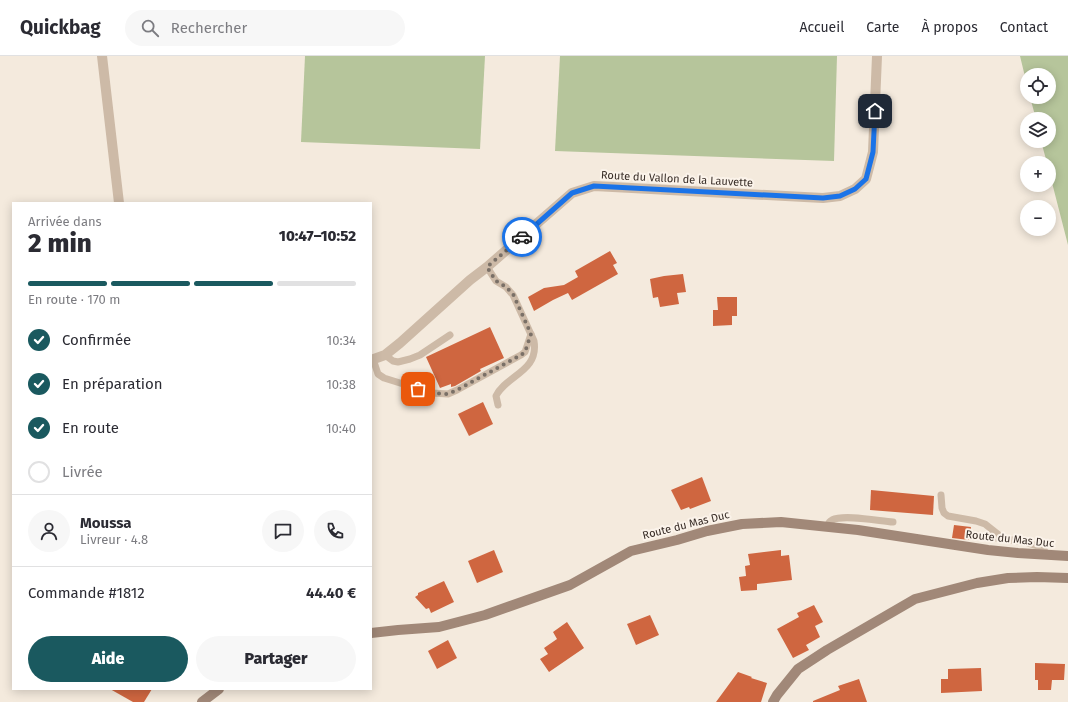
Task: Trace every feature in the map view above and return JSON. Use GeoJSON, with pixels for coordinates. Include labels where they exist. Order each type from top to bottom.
{"type":"FeatureCollection","features":[{"type":"Feature","properties":{"kind":"street"},"geometry":{"type":"LineString","coordinates":[[102,56],[118,202]]}},
{"type":"Feature","properties":{"kind":"street","name":"Route du Vallon de la Lauvette"},"geometry":{"type":"LineString","coordinates":[[372,360],[384,355],[400,343],[470,280],[572,193],[594,186],[823,198],[840,196],[855,189],[866,179],[873,152],[878,56]]}},
{"type":"Feature","properties":{"kind":"street","name":"Route du Mas Duc"},"geometry":{"type":"LineString","coordinates":[[372,633],[439,626],[485,615],[570,585],[631,551],[707,531],[742,524],[781,522],[858,530],[988,550],[1068,556]]}},
{"type":"Feature","properties":{"kind":"street"},"geometry":{"type":"LineString","coordinates":[[773,702],[798,669],[827,650],[915,599],[977,583],[1008,578],[1068,578]]}},
{"type":"Feature","properties":{"kind":"street"},"geometry":{"type":"LineString","coordinates":[[202,702],[218,690]]}},
{"type":"Feature","properties":{"kind":"lane"},"geometry":{"type":"LineString","coordinates":[[487,267],[496,281],[506,287],[513,294],[534,341],[535,348],[533,357],[524,370],[498,390],[496,396],[498,405]]}},
{"type":"Feature","properties":{"kind":"lane"},"geometry":{"type":"LineString","coordinates":[[372,360],[378,374],[384,378],[432,393],[448,394],[521,355],[525,352],[531,334]]}},
{"type":"Feature","properties":{"kind":"lane"},"geometry":{"type":"LineString","coordinates":[[384,355],[393,361],[398,362],[420,355],[450,335]]}},
{"type":"Feature","properties":{"kind":"lane"},"geometry":{"type":"LineString","coordinates":[[941,495],[942,508],[944,513],[948,516],[985,524],[1004,539]]}},
{"type":"Feature","properties":{"kind":"lane"},"geometry":{"type":"LineString","coordinates":[[827,527],[832,520],[840,518],[893,522]]}},
{"type":"Feature","properties":{"kind":"lane"},"geometry":{"type":"LineString","coordinates":[[975,535],[1039,546],[1044,549],[1046,555]]}},
{"type":"Feature","properties":{"kind":"green space"},"geometry":{"type":"Polygon","coordinates":[[[305,56],[485,56],[480,149],[301,142],[305,56]]]}},
{"type":"Feature","properties":{"kind":"green space"},"geometry":{"type":"Polygon","coordinates":[[[560,56],[837,56],[834,161],[555,151],[560,56]]]}},
{"type":"Feature","properties":{"kind":"green space"},"geometry":{"type":"Polygon","coordinates":[[[1020,56],[1068,56],[1068,245],[1054,192],[1056,192],[1056,156],[1045,156],[1043,148],[1056,148],[1056,112],[1034,112],[1032,104],[1056,104],[1056,68],[1023,68],[1020,56]]]}},
{"type":"Feature","properties":{"kind":"building"},"geometry":{"type":"Polygon","coordinates":[[[610,251],[617,263],[613,265],[618,274],[572,300],[568,293],[534,311],[528,297],[544,288],[564,285],[578,277],[575,271],[610,251]]]}},
{"type":"Feature","properties":{"kind":"building"},"geometry":{"type":"Polygon","coordinates":[[[683,274],[686,292],[677,293],[679,304],[660,307],[658,297],[653,298],[650,279],[683,274]]]}},
{"type":"Feature","properties":{"kind":"building"},"geometry":{"type":"Polygon","coordinates":[[[717,297],[737,297],[737,316],[732,316],[732,325],[713,326],[713,310],[718,310],[717,297]]]}},
{"type":"Feature","properties":{"kind":"building"},"geometry":{"type":"Polygon","coordinates":[[[490,327],[504,358],[480,369],[481,371],[455,386],[451,387],[451,384],[440,388],[426,357],[490,327]]]}},
{"type":"Feature","properties":{"kind":"building"},"geometry":{"type":"Polygon","coordinates":[[[483,402],[493,424],[469,436],[458,414],[483,402]]]}},
{"type":"Feature","properties":{"kind":"building"},"geometry":{"type":"Polygon","coordinates":[[[702,477],[711,501],[690,509],[689,507],[681,510],[671,490],[702,477]]]}},
{"type":"Feature","properties":{"kind":"building"},"geometry":{"type":"Polygon","coordinates":[[[871,490],[934,496],[933,515],[870,510],[871,490]]]}},
{"type":"Feature","properties":{"kind":"building"},"geometry":{"type":"Polygon","coordinates":[[[954,525],[971,527],[969,540],[952,538],[954,525]]]}},
{"type":"Feature","properties":{"kind":"building"},"geometry":{"type":"Polygon","coordinates":[[[494,550],[503,572],[477,583],[468,561],[494,550]]]}},
{"type":"Feature","properties":{"kind":"building"},"geometry":{"type":"Polygon","coordinates":[[[781,550],[781,556],[789,555],[792,580],[757,584],[757,590],[741,591],[739,577],[746,576],[745,566],[750,565],[748,554],[781,550]]]}},
{"type":"Feature","properties":{"kind":"building"},"geometry":{"type":"Polygon","coordinates":[[[444,581],[454,602],[431,613],[429,608],[426,609],[415,597],[418,593],[444,581]]]}},
{"type":"Feature","properties":{"kind":"building"},"geometry":{"type":"Polygon","coordinates":[[[814,605],[823,622],[815,626],[820,637],[806,645],[809,650],[793,658],[777,629],[799,617],[797,613],[814,605]]]}},
{"type":"Feature","properties":{"kind":"building"},"geometry":{"type":"Polygon","coordinates":[[[650,615],[659,635],[636,645],[627,624],[650,615]]]}},
{"type":"Feature","properties":{"kind":"building"},"geometry":{"type":"Polygon","coordinates":[[[567,622],[584,648],[549,672],[540,659],[548,654],[544,648],[557,639],[553,632],[567,622]]]}},
{"type":"Feature","properties":{"kind":"building"},"geometry":{"type":"Polygon","coordinates":[[[448,640],[457,658],[437,669],[428,651],[448,640]]]}},
{"type":"Feature","properties":{"kind":"building"},"geometry":{"type":"Polygon","coordinates":[[[1035,663],[1065,664],[1064,680],[1052,680],[1051,690],[1038,690],[1038,680],[1035,680],[1035,663]]]}},
{"type":"Feature","properties":{"kind":"building"},"geometry":{"type":"Polygon","coordinates":[[[981,668],[982,691],[941,693],[941,679],[948,679],[948,669],[981,668]]]}},
{"type":"Feature","properties":{"kind":"building"},"geometry":{"type":"Polygon","coordinates":[[[738,672],[767,683],[761,702],[716,702],[738,672]]]}},
{"type":"Feature","properties":{"kind":"building"},"geometry":{"type":"Polygon","coordinates":[[[859,679],[867,702],[813,702],[840,690],[838,686],[859,679]]]}},
{"type":"Feature","properties":{"kind":"building"},"geometry":{"type":"Polygon","coordinates":[[[112,690],[151,690],[144,702],[133,702],[112,690]]]}},
{"type":"Feature","properties":{"kind":"way so far"},"geometry":{"type":"LineString","coordinates":[[418,389],[432,393],[448,394],[525,352],[531,334],[513,294],[506,287],[496,281],[487,267],[522,237]]}},
{"type":"Feature","properties":{"kind":"route"},"geometry":{"type":"LineString","coordinates":[[522,237],[572,193],[594,186],[823,198],[840,196],[855,189],[866,179],[873,152],[875,111]]}}]}
